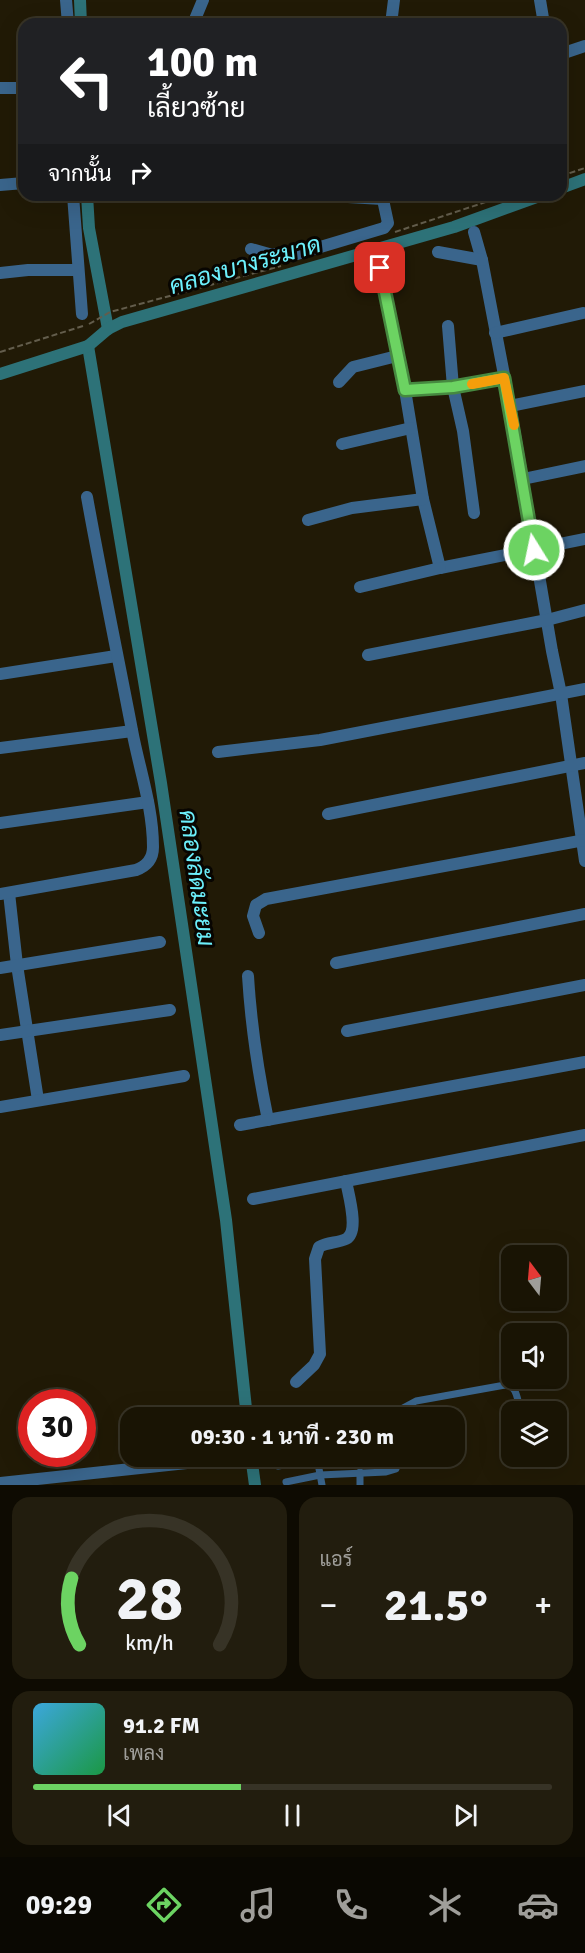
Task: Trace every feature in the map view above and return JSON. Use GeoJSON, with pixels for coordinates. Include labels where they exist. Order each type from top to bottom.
{"type":"FeatureCollection","features":[{"type":"Feature","properties":{"kind":"street"},"geometry":{"type":"LineString","coordinates":[[66,0],[68,18]]}},
{"type":"Feature","properties":{"kind":"street"},"geometry":{"type":"LineString","coordinates":[[196,18],[203,0]]}},
{"type":"Feature","properties":{"kind":"street"},"geometry":{"type":"LineString","coordinates":[[392,18],[394,0]]}},
{"type":"Feature","properties":{"kind":"street"},"geometry":{"type":"LineString","coordinates":[[540,0],[543,18]]}},
{"type":"Feature","properties":{"kind":"street"},"geometry":{"type":"LineString","coordinates":[[567,52],[585,46]]}},
{"type":"Feature","properties":{"kind":"street"},"geometry":{"type":"LineString","coordinates":[[0,88],[18,88]]}},
{"type":"Feature","properties":{"kind":"street"},"geometry":{"type":"LineString","coordinates":[[0,185],[18,184]]}},
{"type":"Feature","properties":{"kind":"street"},"geometry":{"type":"LineString","coordinates":[[73,201],[82,314]]}},
{"type":"Feature","properties":{"kind":"street"},"geometry":{"type":"LineString","coordinates":[[251,249],[269,255],[297,254],[384,228],[388,224],[383,201]]}},
{"type":"Feature","properties":{"kind":"street"},"geometry":{"type":"LineString","coordinates":[[474,232],[483,260],[561,694],[585,861]]}},
{"type":"Feature","properties":{"kind":"street"},"geometry":{"type":"LineString","coordinates":[[438,252],[483,260]]}},
{"type":"Feature","properties":{"kind":"street"},"geometry":{"type":"LineString","coordinates":[[380,268],[405,390],[423,499],[440,568]]}},
{"type":"Feature","properties":{"kind":"street"},"geometry":{"type":"LineString","coordinates":[[0,273],[28,270],[78,270]]}},
{"type":"Feature","properties":{"kind":"street"},"geometry":{"type":"LineString","coordinates":[[495,333],[583,313]]}},
{"type":"Feature","properties":{"kind":"street"},"geometry":{"type":"LineString","coordinates":[[448,326],[453,387],[463,431],[474,513]]}},
{"type":"Feature","properties":{"kind":"street"},"geometry":{"type":"LineString","coordinates":[[339,382],[353,367],[397,356]]}},
{"type":"Feature","properties":{"kind":"street"},"geometry":{"type":"LineString","coordinates":[[405,390],[453,387],[504,378]]}},
{"type":"Feature","properties":{"kind":"street"},"geometry":{"type":"LineString","coordinates":[[510,406],[585,391]]}},
{"type":"Feature","properties":{"kind":"street"},"geometry":{"type":"LineString","coordinates":[[342,444],[411,428]]}},
{"type":"Feature","properties":{"kind":"street"},"geometry":{"type":"LineString","coordinates":[[523,479],[585,466]]}},
{"type":"Feature","properties":{"kind":"street"},"geometry":{"type":"LineString","coordinates":[[38,1100],[4,893],[136,870],[149,863],[153,847],[148,802],[116,656],[87,497]]}},
{"type":"Feature","properties":{"kind":"street"},"geometry":{"type":"LineString","coordinates":[[308,520],[351,508],[423,499]]}},
{"type":"Feature","properties":{"kind":"street"},"geometry":{"type":"LineString","coordinates":[[360,587],[440,568],[585,539]]}},
{"type":"Feature","properties":{"kind":"street"},"geometry":{"type":"LineString","coordinates":[[368,655],[547,620],[585,610]]}},
{"type":"Feature","properties":{"kind":"street"},"geometry":{"type":"LineString","coordinates":[[0,674],[116,656]]}},
{"type":"Feature","properties":{"kind":"street"},"geometry":{"type":"LineString","coordinates":[[218,752],[320,740],[585,689]]}},
{"type":"Feature","properties":{"kind":"street"},"geometry":{"type":"LineString","coordinates":[[0,748],[132,731]]}},
{"type":"Feature","properties":{"kind":"street"},"geometry":{"type":"LineString","coordinates":[[328,813],[585,764]]}},
{"type":"Feature","properties":{"kind":"street"},"geometry":{"type":"LineString","coordinates":[[0,823],[148,802]]}},
{"type":"Feature","properties":{"kind":"street"},"geometry":{"type":"LineString","coordinates":[[258,933],[253,916],[256,905],[266,899],[583,841]]}},
{"type":"Feature","properties":{"kind":"street"},"geometry":{"type":"LineString","coordinates":[[336,963],[585,914]]}},
{"type":"Feature","properties":{"kind":"street"},"geometry":{"type":"LineString","coordinates":[[0,968],[160,942]]}},
{"type":"Feature","properties":{"kind":"street"},"geometry":{"type":"LineString","coordinates":[[248,976],[250,1018],[268,1120]]}},
{"type":"Feature","properties":{"kind":"street"},"geometry":{"type":"LineString","coordinates":[[347,1031],[585,986]]}},
{"type":"Feature","properties":{"kind":"street"},"geometry":{"type":"LineString","coordinates":[[0,1035],[170,1010]]}},
{"type":"Feature","properties":{"kind":"street"},"geometry":{"type":"LineString","coordinates":[[240,1125],[585,1062]]}},
{"type":"Feature","properties":{"kind":"street"},"geometry":{"type":"LineString","coordinates":[[0,1107],[184,1076]]}},
{"type":"Feature","properties":{"kind":"street"},"geometry":{"type":"LineString","coordinates":[[253,1199],[585,1135]]}},
{"type":"Feature","properties":{"kind":"street"},"geometry":{"type":"LineString","coordinates":[[296,1382],[314,1365],[320,1354],[315,1259],[319,1247],[346,1239],[351,1235],[354,1227],[346,1181]]}},
{"type":"Feature","properties":{"kind":"street"},"geometry":{"type":"LineString","coordinates":[[0,1483],[50,1481],[163,1467]]}},
{"type":"Feature","properties":{"kind":"lane"},"geometry":{"type":"LineString","coordinates":[[405,1407],[416,1401],[506,1385],[514,1388],[518,1401]]}},
{"type":"Feature","properties":{"kind":"lane"},"geometry":{"type":"LineString","coordinates":[[319,1467],[322,1485]]}},
{"type":"Feature","properties":{"kind":"lane"},"geometry":{"type":"LineString","coordinates":[[286,1482],[320,1475],[392,1470],[396,1467]]}},
{"type":"Feature","properties":{"kind":"lane"},"geometry":{"type":"LineString","coordinates":[[360,1472],[360,1485]]}},
{"type":"Feature","properties":{"kind":"path"},"geometry":{"type":"LineString","coordinates":[[567,174],[585,168]]}},
{"type":"Feature","properties":{"kind":"path"},"geometry":{"type":"LineString","coordinates":[[0,352],[72,330],[110,312]]}},
{"type":"Feature","properties":{"kind":"waterway"},"geometry":{"type":"LineString","coordinates":[[80,0],[81,18]]}},
{"type":"Feature","properties":{"kind":"waterway","name":"คลองบางระมาด"},"geometry":{"type":"LineString","coordinates":[[567,186],[585,179]]}},
{"type":"Feature","properties":{"kind":"waterway"},"geometry":{"type":"LineString","coordinates":[[87,201],[89,228],[108,329]]}},
{"type":"Feature","properties":{"kind":"waterway","name":"คลองบางระมาด"},"geometry":{"type":"LineString","coordinates":[[0,374],[88,346],[108,329],[122,322],[454,227],[526,201]]}},
{"type":"Feature","properties":{"kind":"waterway","name":"คลองลัดมะยม"},"geometry":{"type":"LineString","coordinates":[[88,346],[161,783],[226,1220],[246,1407]]}},
{"type":"Feature","properties":{"kind":"waterway","name":"คลองลัดมะยม"},"geometry":{"type":"LineString","coordinates":[[253,1467],[255,1485]]}},
{"type":"Feature","properties":{"kind":"slow traffic"},"geometry":{"type":"LineString","coordinates":[[472,384],[504,378],[514,425]]}},
{"type":"Feature","properties":{"kind":"route"},"geometry":{"type":"LineString","coordinates":[[380,268],[405,390],[453,387],[504,378],[534,550]]}}]}
